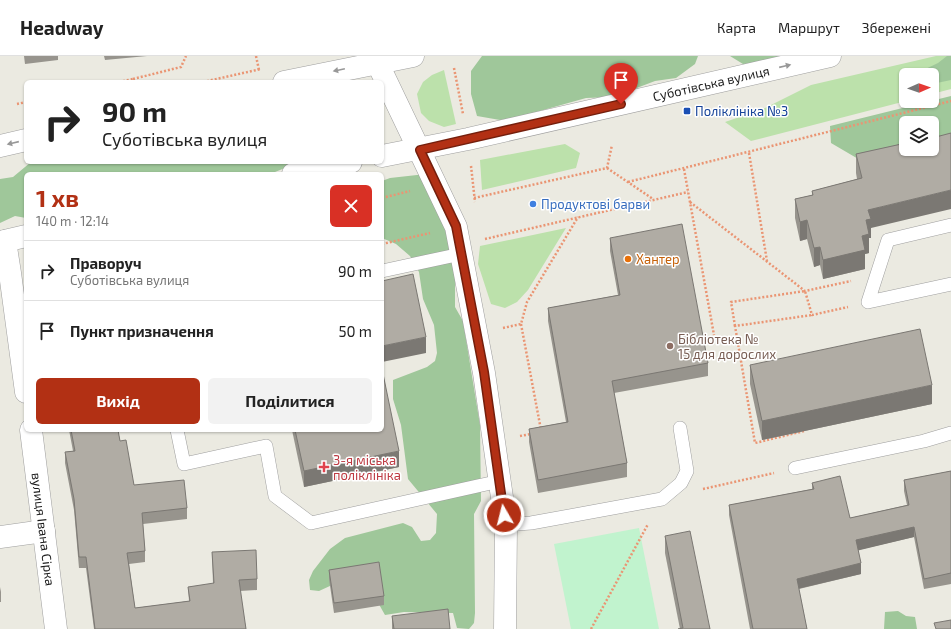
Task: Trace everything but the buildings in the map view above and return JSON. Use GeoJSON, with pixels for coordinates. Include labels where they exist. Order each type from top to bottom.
{"type":"FeatureCollection","features":[{"type":"Feature","properties":{"kind":"street"},"geometry":{"type":"LineString","coordinates":[[292,80],[376,59],[413,56]]}},
{"type":"Feature","properties":{"kind":"street","name":"Суботівська вулиця"},"geometry":{"type":"LineString","coordinates":[[384,156],[420,150],[830,56]]}},
{"type":"Feature","properties":{"kind":"street"},"geometry":{"type":"LineString","coordinates":[[376,59],[456,226],[484,372],[506,525],[505,629]]}},
{"type":"Feature","properties":{"kind":"street"},"geometry":{"type":"LineString","coordinates":[[0,146],[24,140]]}},
{"type":"Feature","properties":{"kind":"street"},"geometry":{"type":"LineString","coordinates":[[303,172],[341,164]]}},
{"type":"Feature","properties":{"kind":"street"},"geometry":{"type":"LineString","coordinates":[[24,236],[2,242],[10,272],[24,377]]}},
{"type":"Feature","properties":{"kind":"street","name":"вулиця Івана Сірка"},"geometry":{"type":"LineString","coordinates":[[31,432],[56,629]]}},
{"type":"Feature","properties":{"kind":"street"},"geometry":{"type":"LineString","coordinates":[[0,537],[44,531]]}},
{"type":"Feature","properties":{"kind":"lane"},"geometry":{"type":"LineString","coordinates":[[868,302],[888,240],[951,225]]}},
{"type":"Feature","properties":{"kind":"lane"},"geometry":{"type":"LineString","coordinates":[[384,271],[461,254]]}},
{"type":"Feature","properties":{"kind":"lane"},"geometry":{"type":"LineString","coordinates":[[868,302],[951,284]]}},
{"type":"Feature","properties":{"kind":"lane"},"geometry":{"type":"LineString","coordinates":[[506,525],[531,523],[662,499],[681,483],[687,471],[680,428]]}},
{"type":"Feature","properties":{"kind":"lane"},"geometry":{"type":"LineString","coordinates":[[176,432],[184,464],[266,446],[275,496],[311,523],[500,481]]}},
{"type":"Feature","properties":{"kind":"lane"},"geometry":{"type":"LineString","coordinates":[[795,468],[924,441],[951,433]]}},
{"type":"Feature","properties":{"kind":"path"},"geometry":{"type":"LineString","coordinates":[[136,80],[181,67],[186,56]]}},
{"type":"Feature","properties":{"kind":"path"},"geometry":{"type":"LineString","coordinates":[[256,56],[259,70]]}},
{"type":"Feature","properties":{"kind":"path"},"geometry":{"type":"LineString","coordinates":[[212,80],[266,68]]}},
{"type":"Feature","properties":{"kind":"path"},"geometry":{"type":"LineString","coordinates":[[454,68],[464,120]]}},
{"type":"Feature","properties":{"kind":"path"},"geometry":{"type":"LineString","coordinates":[[17,104],[24,102]]}},
{"type":"Feature","properties":{"kind":"path"},"geometry":{"type":"LineString","coordinates":[[628,182],[951,102]]}},
{"type":"Feature","properties":{"kind":"path"},"geometry":{"type":"LineString","coordinates":[[607,168],[612,145]]}},
{"type":"Feature","properties":{"kind":"path"},"geometry":{"type":"LineString","coordinates":[[749,153],[767,262]]}},
{"type":"Feature","properties":{"kind":"path"},"geometry":{"type":"LineString","coordinates":[[471,166],[475,206]]}},
{"type":"Feature","properties":{"kind":"path"},"geometry":{"type":"LineString","coordinates":[[474,198],[607,168],[653,199]]}},
{"type":"Feature","properties":{"kind":"path"},"geometry":{"type":"LineString","coordinates":[[684,169],[714,335]]}},
{"type":"Feature","properties":{"kind":"path"},"geometry":{"type":"LineString","coordinates":[[484,239],[688,192]]}},
{"type":"Feature","properties":{"kind":"path"},"geometry":{"type":"LineString","coordinates":[[690,202],[805,291],[812,316]]}},
{"type":"Feature","properties":{"kind":"path"},"geometry":{"type":"LineString","coordinates":[[514,437],[541,432],[521,324],[527,302],[578,217]]}},
{"type":"Feature","properties":{"kind":"path"},"geometry":{"type":"LineString","coordinates":[[384,244],[434,232]]}},
{"type":"Feature","properties":{"kind":"path"},"geometry":{"type":"LineString","coordinates":[[810,429],[755,443],[731,302],[805,291],[856,280]]}},
{"type":"Feature","properties":{"kind":"path"},"geometry":{"type":"LineString","coordinates":[[735,326],[812,316],[868,302]]}},
{"type":"Feature","properties":{"kind":"path"},"geometry":{"type":"LineString","coordinates":[[500,329],[521,324]]}},
{"type":"Feature","properties":{"kind":"path"},"geometry":{"type":"LineString","coordinates":[[591,629],[662,499],[795,468]]}},
{"type":"Feature","properties":{"kind":"green space"},"geometry":{"type":"Polygon","coordinates":[[[482,56],[698,56],[695,64],[676,78],[655,81],[613,97],[586,98],[522,116],[500,120],[477,116],[471,94],[471,71],[482,56]]]}},
{"type":"Feature","properties":{"kind":"green space"},"geometry":{"type":"Polygon","coordinates":[[[730,56],[794,56],[764,63],[743,64],[730,56]]]}},
{"type":"Feature","properties":{"kind":"green space"},"geometry":{"type":"Polygon","coordinates":[[[936,56],[951,56],[951,89],[939,92],[939,68],[899,68],[899,103],[751,141],[725,122],[763,109],[811,85],[936,56]]]}},
{"type":"Feature","properties":{"kind":"green space"},"geometry":{"type":"Polygon","coordinates":[[[947,56],[951,56],[951,80],[939,83],[939,68],[928,68],[938,63],[947,56]]]}},
{"type":"Feature","properties":{"kind":"green space"},"geometry":{"type":"Polygon","coordinates":[[[444,70],[456,124],[444,127],[429,121],[421,113],[417,94],[423,82],[432,75],[444,70]]]}},
{"type":"Feature","properties":{"kind":"green space"},"geometry":{"type":"Polygon","coordinates":[[[951,96],[951,147],[939,149],[939,116],[899,116],[899,154],[860,160],[831,143],[830,126],[903,108],[939,108],[939,99],[951,96]]]}},
{"type":"Feature","properties":{"kind":"green space"},"geometry":{"type":"Polygon","coordinates":[[[565,144],[580,153],[576,168],[482,190],[480,160],[565,144]]]}},
{"type":"Feature","properties":{"kind":"green space"},"geometry":{"type":"Polygon","coordinates":[[[29,164],[295,164],[275,172],[24,172],[24,218],[15,216],[0,223],[0,179],[13,177],[29,164]]]}},
{"type":"Feature","properties":{"kind":"green space"},"geometry":{"type":"Polygon","coordinates":[[[426,174],[455,205],[455,307],[463,321],[480,425],[481,501],[474,514],[475,613],[474,623],[469,629],[457,628],[453,613],[404,612],[385,615],[372,592],[343,580],[319,591],[310,590],[309,580],[313,571],[330,549],[345,538],[403,523],[412,527],[421,541],[430,540],[436,533],[437,514],[408,479],[401,425],[393,399],[393,380],[427,367],[435,361],[437,353],[434,325],[423,299],[419,272],[410,256],[396,244],[384,239],[384,180],[390,178],[426,174]]]}},
{"type":"Feature","properties":{"kind":"green space"},"geometry":{"type":"Polygon","coordinates":[[[566,228],[528,290],[517,302],[505,308],[491,304],[478,264],[480,246],[566,228]]]}},
{"type":"Feature","properties":{"kind":"green space"},"geometry":{"type":"Polygon","coordinates":[[[639,528],[659,629],[571,629],[554,544],[639,528]]]}},
{"type":"Feature","properties":{"kind":"green space"},"geometry":{"type":"Polygon","coordinates":[[[898,611],[906,616],[915,617],[917,629],[884,629],[885,612],[898,611]]]}},
{"type":"Feature","properties":{"kind":"place","name":"Поліклініка №3"},"geometry":{"type":"Point","coordinates":[687,111]}},
{"type":"Feature","properties":{"kind":"place","name":"Продуктові барви"},"geometry":{"type":"Point","coordinates":[533,204]}},
{"type":"Feature","properties":{"kind":"place","name":"Хантер"},"geometry":{"type":"Point","coordinates":[628,259]}},
{"type":"Feature","properties":{"kind":"place","name":"Бібліотека № 15 для дорослих"},"geometry":{"type":"Point","coordinates":[670,346]}},
{"type":"Feature","properties":{"kind":"place","name":"3-я міська поліклініка"},"geometry":{"type":"Point","coordinates":[324,467]}},
{"type":"Feature","properties":{"kind":"route"},"geometry":{"type":"LineString","coordinates":[[504,515],[484,372],[456,226],[420,150],[621,104]]}}]}
